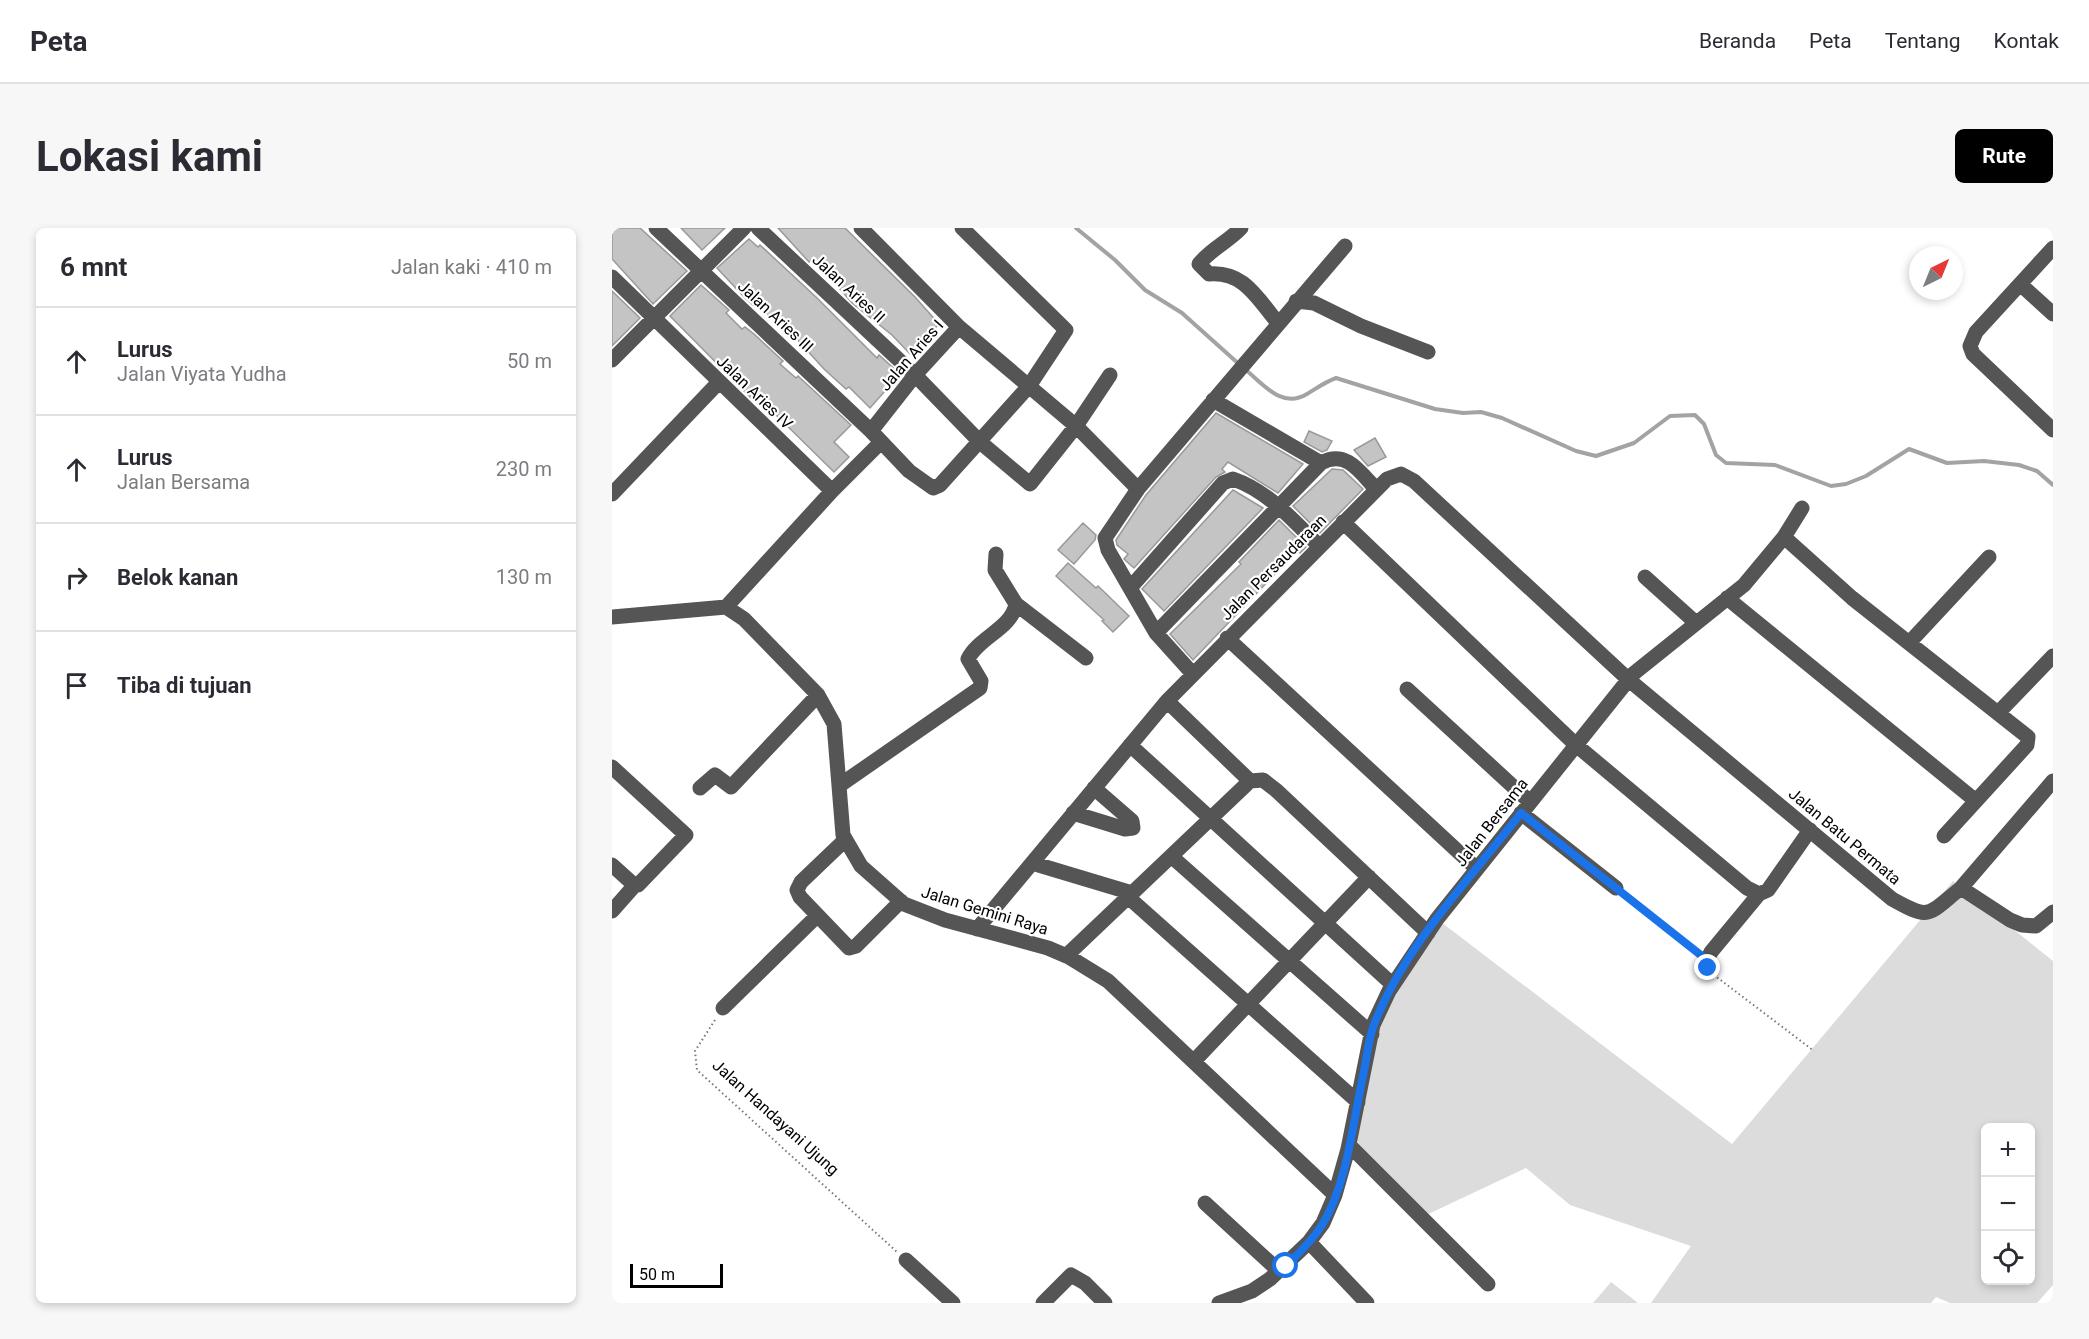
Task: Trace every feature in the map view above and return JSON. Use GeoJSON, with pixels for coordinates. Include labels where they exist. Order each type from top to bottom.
{"type":"FeatureCollection","features":[{"type":"Feature","properties":{"kind":"street","name":"Jalan Aries III"},"geometry":{"type":"LineString","coordinates":[[656,228],[876,436],[909,471],[933,488],[940,485],[980,442]]}},
{"type":"Feature","properties":{"kind":"street"},"geometry":{"type":"LineString","coordinates":[[612,360],[744,228]]}},
{"type":"Feature","properties":{"kind":"street","name":"Jalan Aries II"},"geometry":{"type":"LineString","coordinates":[[758,228],[915,375],[980,442],[1031,484],[1076,426]]}},
{"type":"Feature","properties":{"kind":"street","name":"Jalan Aries I"},"geometry":{"type":"LineString","coordinates":[[726,607],[832,491],[876,436],[915,375],[958,327],[861,228]]}},
{"type":"Feature","properties":{"kind":"street"},"geometry":{"type":"LineString","coordinates":[[962,228],[1066,329],[1029,386],[980,442]]}},
{"type":"Feature","properties":{"kind":"street"},"geometry":{"type":"LineString","coordinates":[[1241,228],[1228,241],[1215,247],[1199,264],[1209,274],[1223,273],[1236,276],[1278,323]]}},
{"type":"Feature","properties":{"kind":"street"},"geometry":{"type":"LineString","coordinates":[[1192,673],[1156,633],[1108,550],[1105,538],[1138,489],[1345,246]]}},
{"type":"Feature","properties":{"kind":"street"},"geometry":{"type":"LineString","coordinates":[[2053,248],[1976,332],[1970,346],[1973,354],[2053,430]]}},
{"type":"Feature","properties":{"kind":"street"},"geometry":{"type":"LineString","coordinates":[[612,277],[654,318]]}},
{"type":"Feature","properties":{"kind":"street"},"geometry":{"type":"LineString","coordinates":[[2020,284],[2053,314]]}},
{"type":"Feature","properties":{"kind":"street"},"geometry":{"type":"LineString","coordinates":[[1296,301],[1314,303],[1361,326],[1428,352]]}},
{"type":"Feature","properties":{"kind":"street","name":"Jalan Aries IV"},"geometry":{"type":"LineString","coordinates":[[654,318],[832,491]]}},
{"type":"Feature","properties":{"kind":"street"},"geometry":{"type":"LineString","coordinates":[[958,327],[1076,426],[1138,489]]}},
{"type":"Feature","properties":{"kind":"street"},"geometry":{"type":"LineString","coordinates":[[1076,426],[1110,375]]}},
{"type":"Feature","properties":{"kind":"street"},"geometry":{"type":"LineString","coordinates":[[612,494],[719,382]]}},
{"type":"Feature","properties":{"kind":"street"},"geometry":{"type":"LineString","coordinates":[[1213,400],[1321,463]]}},
{"type":"Feature","properties":{"kind":"street"},"geometry":{"type":"LineString","coordinates":[[1156,633],[1321,463],[1331,457],[1342,458],[1350,462],[1376,489]]}},
{"type":"Feature","properties":{"kind":"street","name":"Jalan Persaudaraan"},"geometry":{"type":"LineString","coordinates":[[977,929],[1192,673],[1387,478],[1401,474],[1414,481],[1629,680]]}},
{"type":"Feature","properties":{"kind":"street"},"geometry":{"type":"LineString","coordinates":[[1130,588],[1222,483],[1233,479],[1245,483],[1279,506],[1319,546]]}},
{"type":"Feature","properties":{"kind":"street","name":"Jalan Bersama"},"geometry":{"type":"LineString","coordinates":[[1225,1302],[1252,1291],[1279,1272],[1310,1242],[1323,1223],[1335,1195],[1349,1145],[1372,1034],[1393,985],[1428,933],[1629,680],[1695,622],[1744,585],[1784,537],[1802,508]]}},
{"type":"Feature","properties":{"kind":"street"},"geometry":{"type":"LineString","coordinates":[[1343,522],[1576,745],[1747,888],[1759,894]]}},
{"type":"Feature","properties":{"kind":"street"},"geometry":{"type":"LineString","coordinates":[[1784,537],[1832,581],[2028,737],[2028,741],[1944,836]]}},
{"type":"Feature","properties":{"kind":"street"},"geometry":{"type":"LineString","coordinates":[[996,554],[994,570],[1016,604],[1086,658]]}},
{"type":"Feature","properties":{"kind":"street"},"geometry":{"type":"LineString","coordinates":[[1909,643],[1989,557]]}},
{"type":"Feature","properties":{"kind":"street"},"geometry":{"type":"LineString","coordinates":[[1645,577],[1695,622]]}},
{"type":"Feature","properties":{"kind":"street"},"geometry":{"type":"LineString","coordinates":[[1727,598],[1976,801]]}},
{"type":"Feature","properties":{"kind":"street"},"geometry":{"type":"LineString","coordinates":[[840,785],[980,688],[981,681],[968,659],[974,650],[1009,618],[1016,604]]}},
{"type":"Feature","properties":{"kind":"street"},"geometry":{"type":"LineString","coordinates":[[612,617],[726,607]]}},
{"type":"Feature","properties":{"kind":"street","name":"Jalan Gemini Raya"},"geometry":{"type":"LineString","coordinates":[[726,607],[744,619],[818,695],[834,724],[843,835],[861,866],[901,901],[945,920],[1066,956],[1108,981],[1195,1060],[1335,1195]]}},
{"type":"Feature","properties":{"kind":"street"},"geometry":{"type":"LineString","coordinates":[[1227,638],[1477,869]]}},
{"type":"Feature","properties":{"kind":"street"},"geometry":{"type":"LineString","coordinates":[[1998,713],[2053,656]]}},
{"type":"Feature","properties":{"kind":"street","name":"Jalan Batu Permata"},"geometry":{"type":"LineString","coordinates":[[1629,680],[1892,899],[1922,914],[1929,912],[1961,888],[2053,781]]}},
{"type":"Feature","properties":{"kind":"street"},"geometry":{"type":"LineString","coordinates":[[1407,689],[1526,808],[1616,888]]}},
{"type":"Feature","properties":{"kind":"street"},"geometry":{"type":"LineString","coordinates":[[700,788],[715,775],[731,787],[818,695]]}},
{"type":"Feature","properties":{"kind":"street"},"geometry":{"type":"LineString","coordinates":[[1167,701],[1251,781]]}},
{"type":"Feature","properties":{"kind":"street"},"geometry":{"type":"LineString","coordinates":[[1130,745],[1209,820],[1393,985]]}},
{"type":"Feature","properties":{"kind":"street"},"geometry":{"type":"LineString","coordinates":[[612,767],[686,835],[612,911]]}},
{"type":"Feature","properties":{"kind":"street"},"geometry":{"type":"LineString","coordinates":[[1066,956],[1251,781],[1265,781],[1428,933]]}},
{"type":"Feature","properties":{"kind":"street"},"geometry":{"type":"LineString","coordinates":[[1073,813],[1125,829],[1133,828],[1132,821],[1094,788]]}},
{"type":"Feature","properties":{"kind":"street"},"geometry":{"type":"LineString","coordinates":[[1707,960],[1711,952],[1759,894],[1768,890],[1810,830]]}},
{"type":"Feature","properties":{"kind":"street"},"geometry":{"type":"LineString","coordinates":[[845,840],[798,885],[797,894],[817,916],[844,945],[853,948],[901,901]]}},
{"type":"Feature","properties":{"kind":"street"},"geometry":{"type":"LineString","coordinates":[[1171,856],[1372,1034]]}},
{"type":"Feature","properties":{"kind":"street"},"geometry":{"type":"LineString","coordinates":[[1032,863],[1130,895],[1358,1102]]}},
{"type":"Feature","properties":{"kind":"street"},"geometry":{"type":"LineString","coordinates":[[612,865],[635,885]]}},
{"type":"Feature","properties":{"kind":"street"},"geometry":{"type":"LineString","coordinates":[[1195,1060],[1369,877]]}},
{"type":"Feature","properties":{"kind":"street"},"geometry":{"type":"LineString","coordinates":[[1961,888],[2022,925],[2036,926],[2053,912]]}},
{"type":"Feature","properties":{"kind":"street"},"geometry":{"type":"LineString","coordinates":[[723,1008],[817,916]]}},
{"type":"Feature","properties":{"kind":"street"},"geometry":{"type":"LineString","coordinates":[[1349,1145],[1488,1284]]}},
{"type":"Feature","properties":{"kind":"street"},"geometry":{"type":"LineString","coordinates":[[1205,1203],[1279,1272]]}},
{"type":"Feature","properties":{"kind":"street"},"geometry":{"type":"LineString","coordinates":[[1310,1242],[1367,1303]]}},
{"type":"Feature","properties":{"kind":"street"},"geometry":{"type":"LineString","coordinates":[[906,1260],[953,1303]]}},
{"type":"Feature","properties":{"kind":"street"},"geometry":{"type":"LineString","coordinates":[[1043,1303],[1071,1275],[1085,1283],[1106,1303]]}},
{"type":"Feature","properties":{"kind":"path"},"geometry":{"type":"LineString","coordinates":[[1616,888],[1707,960],[1711,973],[1814,1051]]}},
{"type":"Feature","properties":{"kind":"path","name":"Jalan Handayani Ujung"},"geometry":{"type":"LineString","coordinates":[[723,1008],[695,1051],[697,1070],[906,1260]]}},
{"type":"Feature","properties":{"kind":"shaded area"},"geometry":{"type":"Polygon","coordinates":[[[1953,881],[2053,961],[2053,1285],[2037,1303],[1950,1303],[1936,1297],[1931,1303],[1651,1303],[1691,1246],[1570,1205],[1526,1168],[1422,1217],[1349,1145],[1373,1025],[1437,919],[1732,1144],[1953,881]]]}},
{"type":"Feature","properties":{"kind":"shaded area"},"geometry":{"type":"Polygon","coordinates":[[[1611,1282],[1638,1303],[1593,1303],[1611,1282]]]}},
{"type":"Feature","properties":{"kind":"building"},"geometry":{"type":"Polygon","coordinates":[[[612,228],[640,228],[687,271],[653,304],[612,259],[612,228]]]}},
{"type":"Feature","properties":{"kind":"building"},"geometry":{"type":"Polygon","coordinates":[[[681,228],[725,228],[702,250],[681,228]]]}},
{"type":"Feature","properties":{"kind":"building"},"geometry":{"type":"Polygon","coordinates":[[[778,228],[845,228],[939,324],[910,354],[892,335],[852,303],[813,258],[809,262],[778,228]]]}},
{"type":"Feature","properties":{"kind":"building"},"geometry":{"type":"Polygon","coordinates":[[[749,239],[758,247],[760,245],[816,297],[877,358],[879,355],[900,374],[870,408],[849,387],[846,389],[824,369],[784,325],[782,328],[756,303],[753,305],[717,268],[749,239]]]}},
{"type":"Feature","properties":{"kind":"building"},"geometry":{"type":"Polygon","coordinates":[[[701,285],[729,310],[726,313],[742,329],[745,327],[754,334],[783,361],[780,364],[796,378],[798,376],[851,425],[834,442],[849,457],[834,472],[774,413],[754,397],[752,399],[670,316],[701,285]]]}},
{"type":"Feature","properties":{"kind":"building"},"geometry":{"type":"Polygon","coordinates":[[[612,291],[640,318],[612,346],[612,291]]]}},
{"type":"Feature","properties":{"kind":"building"},"geometry":{"type":"Polygon","coordinates":[[[1216,413],[1303,464],[1278,493],[1228,462],[1222,469],[1225,472],[1216,477],[1134,568],[1124,559],[1128,554],[1117,545],[1116,540],[1146,495],[1216,413]]]}},
{"type":"Feature","properties":{"kind":"building"},"geometry":{"type":"Polygon","coordinates":[[[1309,431],[1332,441],[1327,450],[1322,452],[1304,442],[1309,431]]]}},
{"type":"Feature","properties":{"kind":"building"},"geometry":{"type":"Polygon","coordinates":[[[1375,438],[1386,457],[1368,466],[1354,450],[1375,438]]]}},
{"type":"Feature","properties":{"kind":"building"},"geometry":{"type":"Polygon","coordinates":[[[1332,469],[1343,470],[1363,489],[1320,533],[1293,506],[1332,469]]]}},
{"type":"Feature","properties":{"kind":"building"},"geometry":{"type":"Polygon","coordinates":[[[1233,490],[1263,508],[1164,611],[1142,589],[1233,490]]]}},
{"type":"Feature","properties":{"kind":"building"},"geometry":{"type":"Polygon","coordinates":[[[1279,520],[1306,547],[1300,553],[1297,551],[1193,660],[1170,634],[1241,564],[1239,562],[1279,520]]]}},
{"type":"Feature","properties":{"kind":"building"},"geometry":{"type":"Polygon","coordinates":[[[1083,523],[1096,535],[1095,540],[1074,564],[1058,550],[1083,523]]]}},
{"type":"Feature","properties":{"kind":"building"},"geometry":{"type":"Polygon","coordinates":[[[1068,563],[1096,588],[1098,586],[1129,616],[1113,632],[1102,621],[1104,620],[1056,576],[1068,563]]]}},
{"type":"Feature","properties":{"kind":"waterway"},"geometry":{"type":"LineString","coordinates":[[1076,228],[1115,260],[1145,290],[1182,313],[1240,365]]}},
{"type":"Feature","properties":{"kind":"waterway"},"geometry":{"type":"LineString","coordinates":[[1246,370],[1274,393],[1289,399],[1307,394],[1336,378],[1435,409],[1463,413],[1481,412],[1502,418],[1576,451],[1596,456],[1634,443],[1670,416],[1695,415],[1704,424],[1716,455],[1726,463],[1775,465],[1831,486],[1846,484],[1866,476],[1909,449],[1947,463],[1984,461],[2019,465],[2037,471],[2053,485]]}},
{"type":"Feature","properties":{"kind":"route"},"geometry":{"type":"LineString","coordinates":[[1286,1266],[1310,1242],[1323,1223],[1335,1195],[1348,1149],[1373,1025],[1389,991],[1437,919],[1521,813],[1707,960],[1708,968]]}}]}
